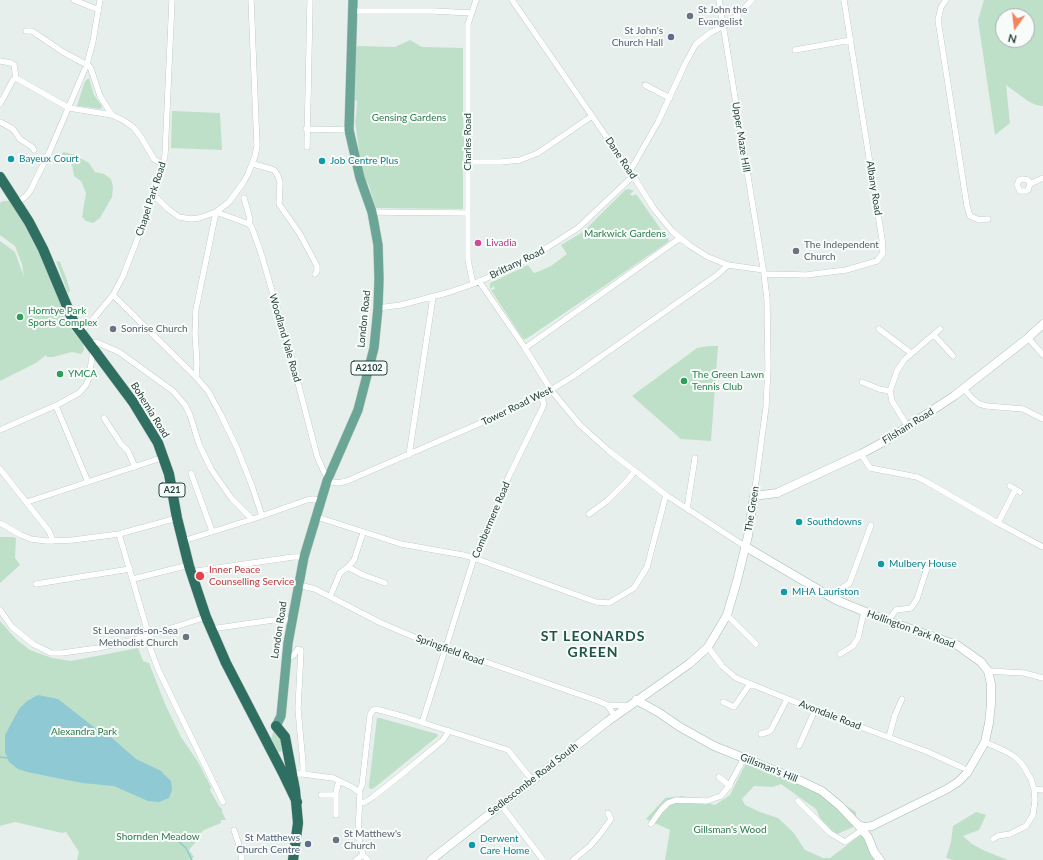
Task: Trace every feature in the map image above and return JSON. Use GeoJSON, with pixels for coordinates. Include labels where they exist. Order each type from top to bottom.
{"type":"FeatureCollection","features":[{"type":"Feature","properties":{"kind":"highway","name":"Bohemia Road"},"geometry":{"type":"LineString","coordinates":[[0,177],[17,203],[48,259],[72,319],[91,347],[133,402],[155,437],[164,457],[169,474],[177,518],[190,569],[206,616],[226,663],[268,745]]}},
{"type":"Feature","properties":{"kind":"highway"},"geometry":{"type":"LineString","coordinates":[[256,720],[263,725],[276,726]]}},
{"type":"Feature","properties":{"kind":"highway","name":"London Road"},"geometry":{"type":"LineString","coordinates":[[268,745],[268,734],[276,726]]}},
{"type":"Feature","properties":{"kind":"highway","name":"A21"},"geometry":{"type":"LineString","coordinates":[[276,726],[285,737],[288,774],[297,802],[298,823],[293,860]]}},
{"type":"Feature","properties":{"kind":"highway","name":"A21"},"geometry":{"type":"LineString","coordinates":[[268,745],[288,774]]}},
{"type":"Feature","properties":{"kind":"main road","name":"London Road"},"geometry":{"type":"LineString","coordinates":[[276,726],[281,716],[286,656],[304,557],[328,480],[358,410],[374,348],[378,308],[378,245],[372,212],[360,178],[349,130],[353,0]]}},
{"type":"Feature","properties":{"kind":"street"},"geometry":{"type":"LineString","coordinates":[[74,0],[99,10]]}},
{"type":"Feature","properties":{"kind":"street"},"geometry":{"type":"LineString","coordinates":[[17,203],[30,191],[69,108],[87,64],[94,41],[100,0]]}},
{"type":"Feature","properties":{"kind":"street","name":"Chapel Park Road"},"geometry":{"type":"LineString","coordinates":[[80,332],[113,295],[130,261],[163,165],[165,154],[172,0]]}},
{"type":"Feature","properties":{"kind":"street"},"geometry":{"type":"LineString","coordinates":[[153,195],[174,214],[185,218],[199,218],[216,212],[229,202],[243,183],[253,164],[257,146],[251,0]]}},
{"type":"Feature","properties":{"kind":"street"},"geometry":{"type":"LineString","coordinates":[[307,147],[306,129],[310,0]]}},
{"type":"Feature","properties":{"kind":"street","name":"Charles Road"},"geometry":{"type":"LineString","coordinates":[[473,284],[468,260],[467,213],[468,24],[476,0]]}},
{"type":"Feature","properties":{"kind":"street","name":"Dane Road"},"geometry":{"type":"LineString","coordinates":[[512,0],[662,220],[680,238],[708,257],[728,265],[764,272]]}},
{"type":"Feature","properties":{"kind":"street","name":"Upper Maze Hill"},"geometry":{"type":"LineString","coordinates":[[719,0],[764,272]]}},
{"type":"Feature","properties":{"kind":"street","name":"Brittany Road"},"geometry":{"type":"LineString","coordinates":[[378,308],[401,305],[473,284],[517,265],[578,228],[632,174],[696,44],[710,33],[730,22],[752,0]]}},
{"type":"Feature","properties":{"kind":"street","name":"Albany Road"},"geometry":{"type":"LineString","coordinates":[[764,272],[806,275],[846,270],[877,261],[883,253],[883,244],[844,0]]}},
{"type":"Feature","properties":{"kind":"street"},"geometry":{"type":"LineString","coordinates":[[946,0],[941,7],[938,20],[968,206],[970,216],[979,220],[988,219]]}},
{"type":"Feature","properties":{"kind":"street"},"geometry":{"type":"LineString","coordinates":[[353,11],[434,11],[472,13]]}},
{"type":"Feature","properties":{"kind":"street"},"geometry":{"type":"LineString","coordinates":[[26,31],[32,31],[63,52],[87,64],[91,69],[100,96],[112,115]]}},
{"type":"Feature","properties":{"kind":"street"},"geometry":{"type":"LineString","coordinates":[[795,50],[851,40]]}},
{"type":"Feature","properties":{"kind":"street"},"geometry":{"type":"LineString","coordinates":[[0,61],[14,65],[16,78]]}},
{"type":"Feature","properties":{"kind":"street"},"geometry":{"type":"LineString","coordinates":[[16,78],[69,108],[112,115],[122,120],[134,128],[154,159],[163,165]]}},
{"type":"Feature","properties":{"kind":"street"},"geometry":{"type":"LineString","coordinates":[[0,104],[13,80],[16,78]]}},
{"type":"Feature","properties":{"kind":"street"},"geometry":{"type":"LineString","coordinates":[[646,85],[670,98]]}},
{"type":"Feature","properties":{"kind":"street"},"geometry":{"type":"LineString","coordinates":[[468,162],[501,162],[526,158],[538,153],[592,116]]}},
{"type":"Feature","properties":{"kind":"street"},"geometry":{"type":"LineString","coordinates":[[0,122],[12,129],[20,139],[34,150]]}},
{"type":"Feature","properties":{"kind":"street"},"geometry":{"type":"LineString","coordinates":[[306,129],[349,130]]}},
{"type":"Feature","properties":{"kind":"street"},"geometry":{"type":"LineString","coordinates":[[253,164],[272,168],[278,176],[280,182],[279,204],[300,234],[317,266],[317,271],[315,274]]}},
{"type":"Feature","properties":{"kind":"street"},"geometry":{"type":"LineString","coordinates":[[1030,184],[1043,178]]}},
{"type":"Feature","properties":{"kind":"street","name":"Woodland Vale Road"},"geometry":{"type":"LineString","coordinates":[[244,198],[250,219],[249,224],[252,228],[266,272],[302,397],[317,456],[328,480]]}},
{"type":"Feature","properties":{"kind":"street"},"geometry":{"type":"LineString","coordinates":[[216,212],[249,224]]}},
{"type":"Feature","properties":{"kind":"street"},"geometry":{"type":"LineString","coordinates":[[196,377],[196,309],[216,212]]}},
{"type":"Feature","properties":{"kind":"street"},"geometry":{"type":"LineString","coordinates":[[372,212],[467,213]]}},
{"type":"Feature","properties":{"kind":"street"},"geometry":{"type":"LineString","coordinates":[[525,348],[680,238]]}},
{"type":"Feature","properties":{"kind":"street","name":"Tower Road West"},"geometry":{"type":"LineString","coordinates":[[328,480],[338,483],[347,481],[542,396],[572,377],[717,275],[728,265]]}},
{"type":"Feature","properties":{"kind":"street","name":"The Green"},"geometry":{"type":"LineString","coordinates":[[636,700],[689,664],[708,647],[727,615],[746,546],[762,442],[768,367],[767,305],[764,272]]}},
{"type":"Feature","properties":{"kind":"street"},"geometry":{"type":"LineString","coordinates":[[479,281],[525,348],[551,390],[591,436],[666,495],[746,546]]}},
{"type":"Feature","properties":{"kind":"street"},"geometry":{"type":"LineString","coordinates":[[113,295],[196,377],[208,391],[245,467],[262,516]]}},
{"type":"Feature","properties":{"kind":"street"},"geometry":{"type":"LineString","coordinates":[[409,455],[433,296]]}},
{"type":"Feature","properties":{"kind":"street","name":"Filsham Road"},"geometry":{"type":"LineString","coordinates":[[754,496],[777,493],[861,454],[908,427],[964,388],[1028,338],[1043,324]]}},
{"type":"Feature","properties":{"kind":"street"},"geometry":{"type":"LineString","coordinates":[[879,329],[911,353]]}},
{"type":"Feature","properties":{"kind":"street"},"geometry":{"type":"LineString","coordinates":[[908,427],[892,401],[890,391],[897,371],[904,360],[940,329]]}},
{"type":"Feature","properties":{"kind":"street"},"geometry":{"type":"LineString","coordinates":[[934,335],[952,356]]}},
{"type":"Feature","properties":{"kind":"street"},"geometry":{"type":"LineString","coordinates":[[1028,338],[1043,355]]}},
{"type":"Feature","properties":{"kind":"street"},"geometry":{"type":"LineString","coordinates":[[0,430],[56,406],[76,395],[86,385],[91,371],[91,347],[96,342],[119,352],[173,391],[190,415],[199,444],[211,469],[228,494],[252,519]]}},
{"type":"Feature","properties":{"kind":"street"},"geometry":{"type":"LineString","coordinates":[[862,382],[879,389],[890,391]]}},
{"type":"Feature","properties":{"kind":"street"},"geometry":{"type":"LineString","coordinates":[[964,388],[979,404],[1023,409],[1043,419]]}},
{"type":"Feature","properties":{"kind":"street","name":"Combermere Road"},"geometry":{"type":"LineString","coordinates":[[422,722],[474,558],[509,476],[544,404],[542,396]]}},
{"type":"Feature","properties":{"kind":"street"},"geometry":{"type":"LineString","coordinates":[[56,406],[88,482]]}},
{"type":"Feature","properties":{"kind":"street"},"geometry":{"type":"LineString","coordinates":[[104,418],[121,444],[128,451],[135,467]]}},
{"type":"Feature","properties":{"kind":"street"},"geometry":{"type":"LineString","coordinates":[[861,454],[870,468],[906,475],[927,482],[1043,547]]}},
{"type":"Feature","properties":{"kind":"street"},"geometry":{"type":"LineString","coordinates":[[26,502],[164,457]]}},
{"type":"Feature","properties":{"kind":"street"},"geometry":{"type":"LineString","coordinates":[[687,509],[695,458]]}},
{"type":"Feature","properties":{"kind":"street"},"geometry":{"type":"LineString","coordinates":[[0,469],[49,531],[53,541]]}},
{"type":"Feature","properties":{"kind":"street"},"geometry":{"type":"LineString","coordinates":[[589,514],[617,492],[635,471]]}},
{"type":"Feature","properties":{"kind":"street"},"geometry":{"type":"LineString","coordinates":[[191,473],[212,532]]}},
{"type":"Feature","properties":{"kind":"street"},"geometry":{"type":"LineString","coordinates":[[998,523],[1015,489]]}},
{"type":"Feature","properties":{"kind":"street"},"geometry":{"type":"LineString","coordinates":[[317,517],[401,544],[464,555],[596,602],[609,603],[634,588],[647,566],[666,495]]}},
{"type":"Feature","properties":{"kind":"street"},"geometry":{"type":"LineString","coordinates":[[183,541],[307,500],[313,499],[321,501]]}},
{"type":"Feature","properties":{"kind":"street"},"geometry":{"type":"LineString","coordinates":[[590,506],[596,509]]}},
{"type":"Feature","properties":{"kind":"street"},"geometry":{"type":"LineString","coordinates":[[0,523],[31,539],[53,541],[89,539],[119,534],[177,518]]}},
{"type":"Feature","properties":{"kind":"street"},"geometry":{"type":"LineString","coordinates":[[836,600],[842,587],[848,584],[851,579],[871,525]]}},
{"type":"Feature","properties":{"kind":"street"},"geometry":{"type":"LineString","coordinates":[[119,534],[133,579],[147,636],[158,669],[223,802]]}},
{"type":"Feature","properties":{"kind":"street"},"geometry":{"type":"LineString","coordinates":[[330,597],[340,573],[354,560],[362,536]]}},
{"type":"Feature","properties":{"kind":"street","name":"Hollington Park Road"},"geometry":{"type":"LineString","coordinates":[[746,546],[836,600],[888,621],[957,644],[981,662],[988,671]]}},
{"type":"Feature","properties":{"kind":"street"},"geometry":{"type":"LineString","coordinates":[[133,579],[190,569],[304,557]]}},
{"type":"Feature","properties":{"kind":"street"},"geometry":{"type":"LineString","coordinates":[[348,567],[363,575],[385,583]]}},
{"type":"Feature","properties":{"kind":"street"},"geometry":{"type":"LineString","coordinates":[[888,621],[896,610],[911,608],[917,599],[927,568]]}},
{"type":"Feature","properties":{"kind":"street"},"geometry":{"type":"LineString","coordinates":[[36,584],[130,569]]}},
{"type":"Feature","properties":{"kind":"street","name":"Springfield Road"},"geometry":{"type":"LineString","coordinates":[[299,586],[315,589],[399,631],[606,705],[628,706]]}},
{"type":"Feature","properties":{"kind":"street"},"geometry":{"type":"LineString","coordinates":[[0,610],[7,621],[33,644],[51,653],[98,648],[147,636],[206,616]]}},
{"type":"Feature","properties":{"kind":"street"},"geometry":{"type":"LineString","coordinates":[[840,654],[852,646],[858,638],[864,612]]}},
{"type":"Feature","properties":{"kind":"street"},"geometry":{"type":"LineString","coordinates":[[727,615],[756,644]]}},
{"type":"Feature","properties":{"kind":"street"},"geometry":{"type":"LineString","coordinates":[[211,629],[273,620],[292,620]]}},
{"type":"Feature","properties":{"kind":"street","name":"Avondale Road"},"geometry":{"type":"LineString","coordinates":[[708,647],[722,666],[736,678],[815,710],[928,752],[963,768]]}},
{"type":"Feature","properties":{"kind":"street"},"geometry":{"type":"LineString","coordinates":[[286,656],[293,656],[298,649],[301,650],[298,709],[303,774]]}},
{"type":"Feature","properties":{"kind":"street"},"geometry":{"type":"LineString","coordinates":[[798,801],[830,833],[845,842],[860,827],[872,826],[906,810],[958,782],[967,772],[985,742],[989,723],[991,684],[988,671],[1024,673],[1043,678]]}},
{"type":"Feature","properties":{"kind":"street"},"geometry":{"type":"LineString","coordinates":[[723,702],[734,707],[750,684]]}},
{"type":"Feature","properties":{"kind":"street"},"geometry":{"type":"LineString","coordinates":[[761,734],[771,734],[787,699]]}},
{"type":"Feature","properties":{"kind":"street"},"geometry":{"type":"LineString","coordinates":[[889,737],[902,699]]}},
{"type":"Feature","properties":{"kind":"street","name":"Sedlescombe Road South"},"geometry":{"type":"LineString","coordinates":[[431,860],[636,700]]}},
{"type":"Feature","properties":{"kind":"street","name":"Gillsman's Hill"},"geometry":{"type":"LineString","coordinates":[[636,700],[708,743],[822,791],[840,806],[860,827],[868,837],[874,852],[880,860]]}},
{"type":"Feature","properties":{"kind":"street"},"geometry":{"type":"LineString","coordinates":[[606,705],[615,716]]}},
{"type":"Feature","properties":{"kind":"street"},"geometry":{"type":"LineString","coordinates":[[899,706],[906,708]]}},
{"type":"Feature","properties":{"kind":"street"},"geometry":{"type":"LineString","coordinates":[[368,860],[363,855],[358,834],[361,795],[359,791],[362,785],[370,715],[372,712],[378,710],[422,722],[508,750],[532,780]]}},
{"type":"Feature","properties":{"kind":"street"},"geometry":{"type":"LineString","coordinates":[[799,746],[815,710]]}},
{"type":"Feature","properties":{"kind":"street"},"geometry":{"type":"LineString","coordinates":[[360,803],[365,802],[372,797],[425,755],[443,740],[449,731]]}},
{"type":"Feature","properties":{"kind":"street"},"geometry":{"type":"LineString","coordinates":[[985,742],[1015,757],[1026,770],[1034,788],[1034,809],[1030,821],[1026,826],[1010,834],[998,836],[993,839]]}},
{"type":"Feature","properties":{"kind":"street"},"geometry":{"type":"LineString","coordinates":[[651,824],[668,803],[676,800],[707,801],[721,796],[730,786],[744,758]]}},
{"type":"Feature","properties":{"kind":"street"},"geometry":{"type":"LineString","coordinates":[[288,774],[320,776],[339,781],[359,791]]}},
{"type":"Feature","properties":{"kind":"street"},"geometry":{"type":"LineString","coordinates":[[719,777],[730,786]]}},
{"type":"Feature","properties":{"kind":"street"},"geometry":{"type":"LineString","coordinates":[[336,815],[336,789],[339,781]]}},
{"type":"Feature","properties":{"kind":"street"},"geometry":{"type":"LineString","coordinates":[[1034,788],[1043,790]]}},
{"type":"Feature","properties":{"kind":"street"},"geometry":{"type":"LineString","coordinates":[[321,795],[336,795]]}},
{"type":"Feature","properties":{"kind":"street"},"geometry":{"type":"LineString","coordinates":[[501,804],[543,860]]}},
{"type":"Feature","properties":{"kind":"street"},"geometry":{"type":"LineString","coordinates":[[573,860],[590,846],[601,833],[611,819],[608,813]]}},
{"type":"Feature","properties":{"kind":"street"},"geometry":{"type":"LineString","coordinates":[[868,837],[872,826]]}},
{"type":"Feature","properties":{"kind":"street"},"geometry":{"type":"LineString","coordinates":[[234,830],[242,860]]}},
{"type":"Feature","properties":{"kind":"street"},"geometry":{"type":"LineString","coordinates":[[356,860],[363,855]]}},
{"type":"Feature","properties":{"kind":"green space"},"geometry":{"type":"Polygon","coordinates":[[[984,0],[1043,0],[1043,106],[1036,105],[1028,101],[1006,85],[1010,123],[995,135],[978,20],[984,0]]]}},
{"type":"Feature","properties":{"kind":"green space","name":"Gensing Gardens"},"geometry":{"type":"Polygon","coordinates":[[[410,40],[422,47],[463,48],[463,209],[376,208],[368,183],[365,181],[361,167],[355,121],[357,101],[355,100],[356,48],[358,46],[395,47],[410,40]]]}},
{"type":"Feature","properties":{"kind":"green space"},"geometry":{"type":"Polygon","coordinates":[[[89,78],[94,95],[102,106],[101,109],[77,106],[85,81],[89,78]]]}},
{"type":"Feature","properties":{"kind":"green space"},"geometry":{"type":"Polygon","coordinates":[[[172,111],[220,113],[222,150],[171,148],[172,111]]]}},
{"type":"Feature","properties":{"kind":"green space"},"geometry":{"type":"Polygon","coordinates":[[[64,152],[75,155],[89,163],[95,172],[104,174],[111,179],[113,187],[112,197],[100,218],[93,223],[86,221],[82,217],[86,193],[81,181],[74,176],[72,165],[63,157],[62,153],[64,152]]]}},
{"type":"Feature","properties":{"kind":"green space","name":"Markwick Gardens"},"geometry":{"type":"Polygon","coordinates":[[[629,189],[634,191],[630,194],[632,196],[636,194],[669,240],[668,242],[526,339],[523,339],[491,290],[495,289],[494,286],[490,289],[490,283],[528,265],[535,273],[551,266],[567,254],[561,245],[583,232],[625,190],[629,189]]]}},
{"type":"Feature","properties":{"kind":"green space"},"geometry":{"type":"Polygon","coordinates":[[[3,201],[9,201],[11,203],[35,240],[53,281],[67,324],[83,343],[84,350],[81,354],[72,352],[53,357],[47,357],[46,355],[36,363],[0,381],[0,241],[15,252],[24,277],[22,264],[15,246],[0,235],[0,203],[3,201]]]}},
{"type":"Feature","properties":{"kind":"green space"},"geometry":{"type":"Polygon","coordinates":[[[56,261],[60,262],[67,280],[70,291],[68,293],[56,261]]]}},
{"type":"Feature","properties":{"kind":"green space","name":"The Green Lawn Tennis Club"},"geometry":{"type":"Polygon","coordinates":[[[718,346],[711,441],[681,439],[632,396],[697,348],[718,346]]]}},
{"type":"Feature","properties":{"kind":"green space"},"geometry":{"type":"Polygon","coordinates":[[[0,537],[16,538],[15,558],[20,565],[0,583],[0,537]]]}},
{"type":"Feature","properties":{"kind":"green space","name":"Alexandra Park"},"geometry":{"type":"Polygon","coordinates":[[[0,621],[16,639],[30,650],[52,658],[71,661],[138,648],[143,661],[149,663],[165,704],[181,737],[198,762],[211,787],[210,790],[222,809],[226,820],[221,820],[221,823],[204,830],[197,836],[195,843],[189,850],[194,857],[190,860],[77,860],[79,852],[66,832],[62,833],[15,822],[0,826],[0,621]]]}},
{"type":"Feature","properties":{"kind":"green space"},"geometry":{"type":"Polygon","coordinates":[[[377,718],[437,734],[438,736],[371,789],[369,788],[369,785],[377,718]]]}},
{"type":"Feature","properties":{"kind":"green space"},"geometry":{"type":"Polygon","coordinates":[[[275,731],[280,735],[283,751],[275,751],[271,740],[273,732],[275,731]]]}},
{"type":"Feature","properties":{"kind":"green space","name":"Gillsman's Wood"},"geometry":{"type":"Polygon","coordinates":[[[751,761],[826,793],[856,812],[856,826],[837,834],[820,818],[816,809],[781,784],[773,787],[754,786],[742,799],[745,805],[778,818],[793,832],[805,850],[823,858],[830,858],[859,836],[864,836],[875,860],[665,860],[670,830],[646,819],[665,798],[682,796],[715,805],[730,795],[745,765],[751,761]]]}},
{"type":"Feature","properties":{"kind":"green space"},"geometry":{"type":"Polygon","coordinates":[[[976,812],[986,815],[979,830],[963,836],[972,844],[985,851],[1008,860],[953,860],[946,858],[951,842],[953,826],[976,812]]]}},
{"type":"Feature","properties":{"kind":"water"},"geometry":{"type":"Polygon","coordinates":[[[38,695],[58,699],[95,728],[112,738],[136,759],[161,771],[171,781],[172,790],[169,798],[159,802],[148,801],[114,786],[82,783],[27,772],[18,769],[9,762],[5,752],[5,735],[19,709],[27,701],[38,695]]]}},
{"type":"Feature","properties":{"kind":"waterway"},"geometry":{"type":"LineString","coordinates":[[0,757],[7,758]]}},
{"type":"Feature","properties":{"kind":"waterway"},"geometry":{"type":"LineString","coordinates":[[178,841],[186,848],[192,860]]}},
{"type":"Feature","properties":{"kind":"place","name":"St John the Evangelist"},"geometry":{"type":"Point","coordinates":[690,16]}},
{"type":"Feature","properties":{"kind":"place","name":"St John's Church Hall"},"geometry":{"type":"Point","coordinates":[671,37]}},
{"type":"Feature","properties":{"kind":"place","name":"Bayeux Court"},"geometry":{"type":"Point","coordinates":[11,159]}},
{"type":"Feature","properties":{"kind":"place","name":"Job Centre Plus"},"geometry":{"type":"Point","coordinates":[322,161]}},
{"type":"Feature","properties":{"kind":"place","name":"Livadia"},"geometry":{"type":"Point","coordinates":[478,243]}},
{"type":"Feature","properties":{"kind":"place","name":"The Independent Church"},"geometry":{"type":"Point","coordinates":[796,251]}},
{"type":"Feature","properties":{"kind":"place","name":"Horntye Park Sports Complex"},"geometry":{"type":"Point","coordinates":[20,317]}},
{"type":"Feature","properties":{"kind":"place","name":"Sonrise Church"},"geometry":{"type":"Point","coordinates":[113,329]}},
{"type":"Feature","properties":{"kind":"place","name":"YMCA"},"geometry":{"type":"Point","coordinates":[60,374]}},
{"type":"Feature","properties":{"kind":"place","name":"The Green Lawn Tennis Club"},"geometry":{"type":"Point","coordinates":[684,381]}},
{"type":"Feature","properties":{"kind":"place","name":"Southdowns"},"geometry":{"type":"Point","coordinates":[799,522]}},
{"type":"Feature","properties":{"kind":"place","name":"Mulbery House"},"geometry":{"type":"Point","coordinates":[881,564]}},
{"type":"Feature","properties":{"kind":"place","name":"Inner Peace Counselling Service"},"geometry":{"type":"Point","coordinates":[200,576]}},
{"type":"Feature","properties":{"kind":"place","name":"MHA Lauriston"},"geometry":{"type":"Point","coordinates":[784,592]}},
{"type":"Feature","properties":{"kind":"place","name":"St Leonards-on-Sea Methodist Church"},"geometry":{"type":"Point","coordinates":[186,637]}},
{"type":"Feature","properties":{"kind":"place","name":"St Matthew's Church"},"geometry":{"type":"Point","coordinates":[336,840]}},
{"type":"Feature","properties":{"kind":"place","name":"St Matthews Church Centre"},"geometry":{"type":"Point","coordinates":[308,844]}},
{"type":"Feature","properties":{"kind":"place","name":"Derwent Care Home"},"geometry":{"type":"Point","coordinates":[472,845]}},
{"type":"Feature","properties":{"kind":"district","name":"ST LEONARDS GREEN"},"geometry":{"type":"Point","coordinates":[593,644]}},
{"type":"Feature","properties":{"kind":"park label","name":"Shornden Meadow"},"geometry":{"type":"Point","coordinates":[158,837]}}]}
